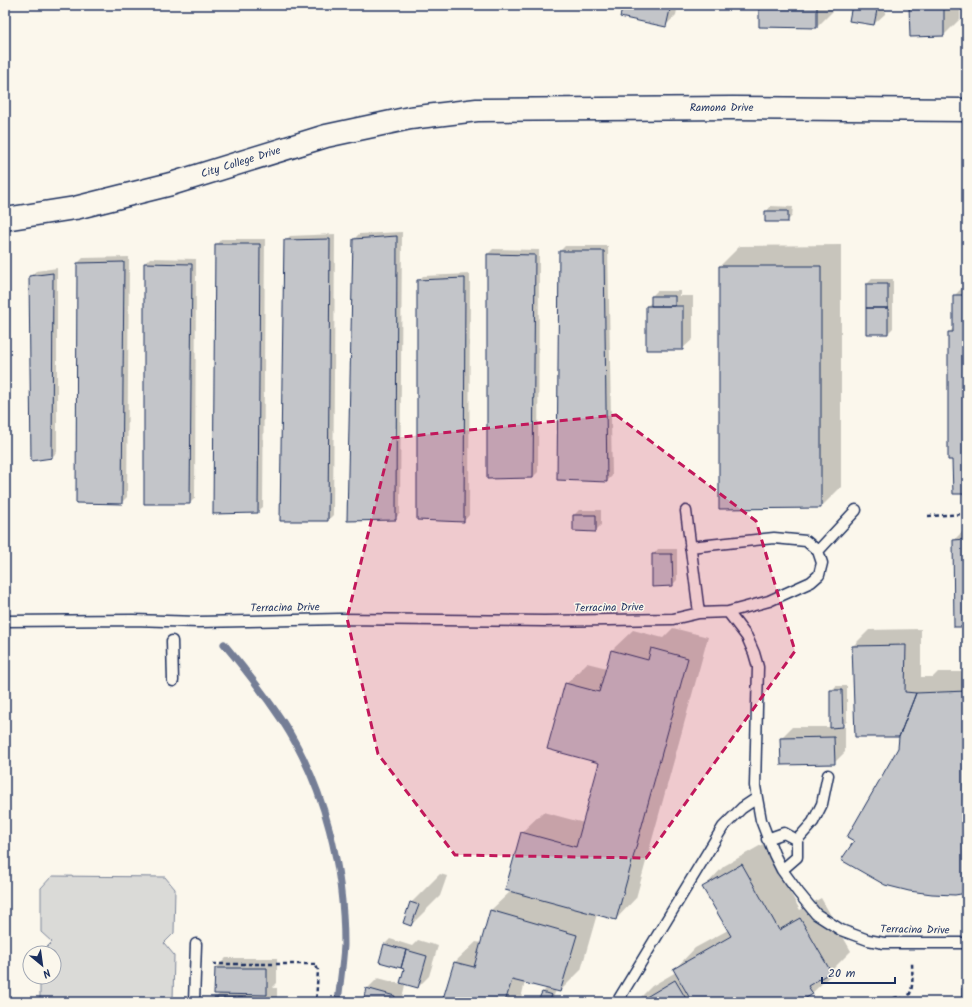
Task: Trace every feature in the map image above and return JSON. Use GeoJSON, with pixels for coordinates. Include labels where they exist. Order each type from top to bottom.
{"type":"FeatureCollection","features":[{"type":"Feature","properties":{"kind":"street","name":"Ramona Drive"},"geometry":{"type":"LineString","coordinates":[[477,110],[733,108],[967,110]]}},
{"type":"Feature","properties":{"kind":"street","name":"City College Drive"},"geometry":{"type":"LineString","coordinates":[[5,219],[75,208],[171,184],[326,136],[410,118],[477,110]]}},
{"type":"Feature","properties":{"kind":"lane"},"geometry":{"type":"LineString","coordinates":[[818,551],[856,510]]}},
{"type":"Feature","properties":{"kind":"lane"},"geometry":{"type":"LineString","coordinates":[[686,511],[699,613]]}},
{"type":"Feature","properties":{"kind":"lane"},"geometry":{"type":"LineString","coordinates":[[690,547],[774,538],[806,541],[818,551],[822,563],[819,575],[811,582],[769,601],[728,612]]}},
{"type":"Feature","properties":{"kind":"lane","name":"Terracina Drive"},"geometry":{"type":"LineString","coordinates":[[5,621],[132,620],[198,622],[340,619],[604,621],[674,619],[699,613],[728,612],[747,637],[758,667],[756,798],[767,839],[782,870],[816,914],[841,930],[868,940],[884,943],[967,943]]}},
{"type":"Feature","properties":{"kind":"lane"},"geometry":{"type":"LineString","coordinates":[[172,641],[173,681]]}},
{"type":"Feature","properties":{"kind":"lane"},"geometry":{"type":"LineString","coordinates":[[782,870],[797,857],[797,840],[814,822],[822,804],[828,775]]}},
{"type":"Feature","properties":{"kind":"lane"},"geometry":{"type":"LineString","coordinates":[[618,1002],[723,827],[742,808],[756,798]]}},
{"type":"Feature","properties":{"kind":"lane"},"geometry":{"type":"LineString","coordinates":[[767,839],[784,834],[797,840]]}},
{"type":"Feature","properties":{"kind":"lane"},"geometry":{"type":"LineString","coordinates":[[194,1002],[196,944]]}},
{"type":"Feature","properties":{"kind":"path"},"geometry":{"type":"LineString","coordinates":[[928,516],[967,514]]}},
{"type":"Feature","properties":{"kind":"path"},"geometry":{"type":"LineString","coordinates":[[888,1002],[894,998],[905,1001],[909,997],[911,991],[912,960]]}},
{"type":"Feature","properties":{"kind":"path"},"geometry":{"type":"LineString","coordinates":[[206,964],[315,964],[318,970],[316,1002]]}},
{"type":"Feature","properties":{"kind":"path"},"geometry":{"type":"LineString","coordinates":[[537,1002],[540,998]]}},
{"type":"Feature","properties":{"kind":"highlighted area"},"geometry":{"type":"Polygon","coordinates":[[[616,415],[756,521],[795,651],[646,858],[455,855],[378,754],[347,618],[392,438],[616,415]]]}},
{"type":"Feature","properties":{"kind":"shaded area"},"geometry":{"type":"Polygon","coordinates":[[[52,876],[165,877],[175,889],[174,933],[164,943],[174,955],[173,1000],[171,1002],[44,1002],[40,998],[40,985],[62,985],[62,945],[49,945],[52,942],[41,932],[41,888],[52,876]]]}},
{"type":"Feature","properties":{"kind":"building"},"geometry":{"type":"Polygon","coordinates":[[[623,5],[671,5],[666,27],[620,17],[623,5]]]}},
{"type":"Feature","properties":{"kind":"building"},"geometry":{"type":"Polygon","coordinates":[[[755,5],[817,5],[817,28],[759,27],[759,7],[755,7],[755,5]]]}},
{"type":"Feature","properties":{"kind":"building"},"geometry":{"type":"Polygon","coordinates":[[[852,5],[878,5],[874,25],[849,21],[852,5]]]}},
{"type":"Feature","properties":{"kind":"building"},"geometry":{"type":"Polygon","coordinates":[[[909,5],[944,5],[944,36],[910,37],[909,5]]]}},
{"type":"Feature","properties":{"kind":"building"},"geometry":{"type":"Polygon","coordinates":[[[964,5],[967,5],[967,35],[964,35],[964,5]]]}},
{"type":"Feature","properties":{"kind":"building"},"geometry":{"type":"Polygon","coordinates":[[[765,211],[788,211],[788,222],[765,222],[765,211]]]}},
{"type":"Feature","properties":{"kind":"building"},"geometry":{"type":"Polygon","coordinates":[[[397,236],[396,520],[347,521],[353,239],[397,236]]]}},
{"type":"Feature","properties":{"kind":"building"},"geometry":{"type":"Polygon","coordinates":[[[330,239],[328,521],[280,521],[284,240],[330,239]]]}},
{"type":"Feature","properties":{"kind":"building"},"geometry":{"type":"Polygon","coordinates":[[[215,244],[260,244],[258,513],[213,514],[215,244]]]}},
{"type":"Feature","properties":{"kind":"building"},"geometry":{"type":"Polygon","coordinates":[[[559,251],[604,251],[607,482],[557,480],[559,251]]]}},
{"type":"Feature","properties":{"kind":"building"},"geometry":{"type":"Polygon","coordinates":[[[487,254],[535,255],[533,478],[487,479],[487,254]]]}},
{"type":"Feature","properties":{"kind":"building"},"geometry":{"type":"Polygon","coordinates":[[[124,262],[122,504],[76,503],[77,263],[124,262]]]}},
{"type":"Feature","properties":{"kind":"building"},"geometry":{"type":"Polygon","coordinates":[[[144,263],[192,264],[190,504],[144,504],[144,263]]]}},
{"type":"Feature","properties":{"kind":"building"},"geometry":{"type":"Polygon","coordinates":[[[719,266],[821,266],[821,508],[719,509],[719,266]]]}},
{"type":"Feature","properties":{"kind":"building"},"geometry":{"type":"Polygon","coordinates":[[[53,273],[52,458],[31,461],[29,276],[53,273]]]}},
{"type":"Feature","properties":{"kind":"building"},"geometry":{"type":"Polygon","coordinates":[[[465,278],[464,522],[417,520],[417,280],[465,278]]]}},
{"type":"Feature","properties":{"kind":"building"},"geometry":{"type":"Polygon","coordinates":[[[866,284],[888,284],[888,308],[866,308],[866,284]]]}},
{"type":"Feature","properties":{"kind":"building"},"geometry":{"type":"Polygon","coordinates":[[[953,295],[967,295],[967,494],[953,494],[952,460],[948,460],[948,332],[953,332],[953,295]]]}},
{"type":"Feature","properties":{"kind":"building"},"geometry":{"type":"Polygon","coordinates":[[[651,296],[675,296],[675,306],[651,306],[651,296]]]}},
{"type":"Feature","properties":{"kind":"building"},"geometry":{"type":"Polygon","coordinates":[[[646,306],[683,306],[683,350],[646,350],[646,306]]]}},
{"type":"Feature","properties":{"kind":"building"},"geometry":{"type":"Polygon","coordinates":[[[866,308],[888,308],[888,334],[866,334],[866,308]]]}},
{"type":"Feature","properties":{"kind":"building"},"geometry":{"type":"Polygon","coordinates":[[[573,515],[596,515],[596,532],[573,531],[573,515]]]}},
{"type":"Feature","properties":{"kind":"building"},"geometry":{"type":"Polygon","coordinates":[[[967,539],[967,627],[954,627],[953,540],[967,539]]]}},
{"type":"Feature","properties":{"kind":"building"},"geometry":{"type":"Polygon","coordinates":[[[652,554],[672,554],[673,586],[652,587],[652,554]]]}},
{"type":"Feature","properties":{"kind":"building"},"geometry":{"type":"Polygon","coordinates":[[[906,645],[905,692],[916,693],[899,737],[855,737],[852,646],[906,645]]]}},
{"type":"Feature","properties":{"kind":"building"},"geometry":{"type":"Polygon","coordinates":[[[651,648],[688,658],[616,920],[505,890],[521,832],[576,847],[599,763],[547,749],[565,683],[599,692],[611,650],[648,660],[651,648]]]}},
{"type":"Feature","properties":{"kind":"building"},"geometry":{"type":"Polygon","coordinates":[[[830,690],[842,690],[843,727],[830,728],[830,690]]]}},
{"type":"Feature","properties":{"kind":"building"},"geometry":{"type":"Polygon","coordinates":[[[967,691],[967,893],[955,895],[932,894],[909,891],[885,885],[841,860],[854,841],[847,837],[898,748],[899,737],[916,693],[967,691]]]}},
{"type":"Feature","properties":{"kind":"building"},"geometry":{"type":"Polygon","coordinates":[[[834,737],[835,764],[781,765],[780,738],[834,737]]]}},
{"type":"Feature","properties":{"kind":"building"},"geometry":{"type":"Polygon","coordinates":[[[742,864],[779,930],[800,918],[831,972],[808,986],[813,994],[799,1002],[692,1002],[673,969],[731,936],[702,887],[742,864]]]}},
{"type":"Feature","properties":{"kind":"building"},"geometry":{"type":"Polygon","coordinates":[[[410,902],[419,905],[411,926],[403,923],[410,902]]]}},
{"type":"Feature","properties":{"kind":"building"},"geometry":{"type":"Polygon","coordinates":[[[490,910],[577,935],[560,992],[512,980],[505,1002],[442,1002],[454,962],[474,967],[490,910]]]}},
{"type":"Feature","properties":{"kind":"building"},"geometry":{"type":"Polygon","coordinates":[[[384,944],[406,950],[401,968],[379,962],[384,944]]]}},
{"type":"Feature","properties":{"kind":"building"},"geometry":{"type":"Polygon","coordinates":[[[406,950],[427,956],[418,988],[400,983],[404,969],[401,968],[406,950]]]}},
{"type":"Feature","properties":{"kind":"building"},"geometry":{"type":"Polygon","coordinates":[[[215,968],[267,968],[267,995],[214,994],[215,968]]]}},
{"type":"Feature","properties":{"kind":"building"},"geometry":{"type":"Polygon","coordinates":[[[675,980],[688,1002],[638,1002],[675,980]]]}},
{"type":"Feature","properties":{"kind":"building"},"geometry":{"type":"Polygon","coordinates":[[[366,988],[395,996],[394,1002],[363,1002],[366,988]]]}},
{"type":"Feature","properties":{"kind":"building"},"geometry":{"type":"Polygon","coordinates":[[[962,988],[967,988],[967,1002],[962,1002],[962,988]]]}},
{"type":"Feature","properties":{"kind":"building"},"geometry":{"type":"Polygon","coordinates":[[[542,992],[552,995],[549,1002],[538,1001],[542,992]]]}},
{"type":"Feature","properties":{"kind":"building"},"geometry":{"type":"Polygon","coordinates":[[[214,998],[266,998],[266,1002],[214,1002],[214,998]]]}},
{"type":"Feature","properties":{"kind":"waterway"},"geometry":{"type":"LineString","coordinates":[[224,644],[255,682],[283,722],[298,747],[321,801],[336,858],[343,916],[344,945],[338,1002]]}}]}
